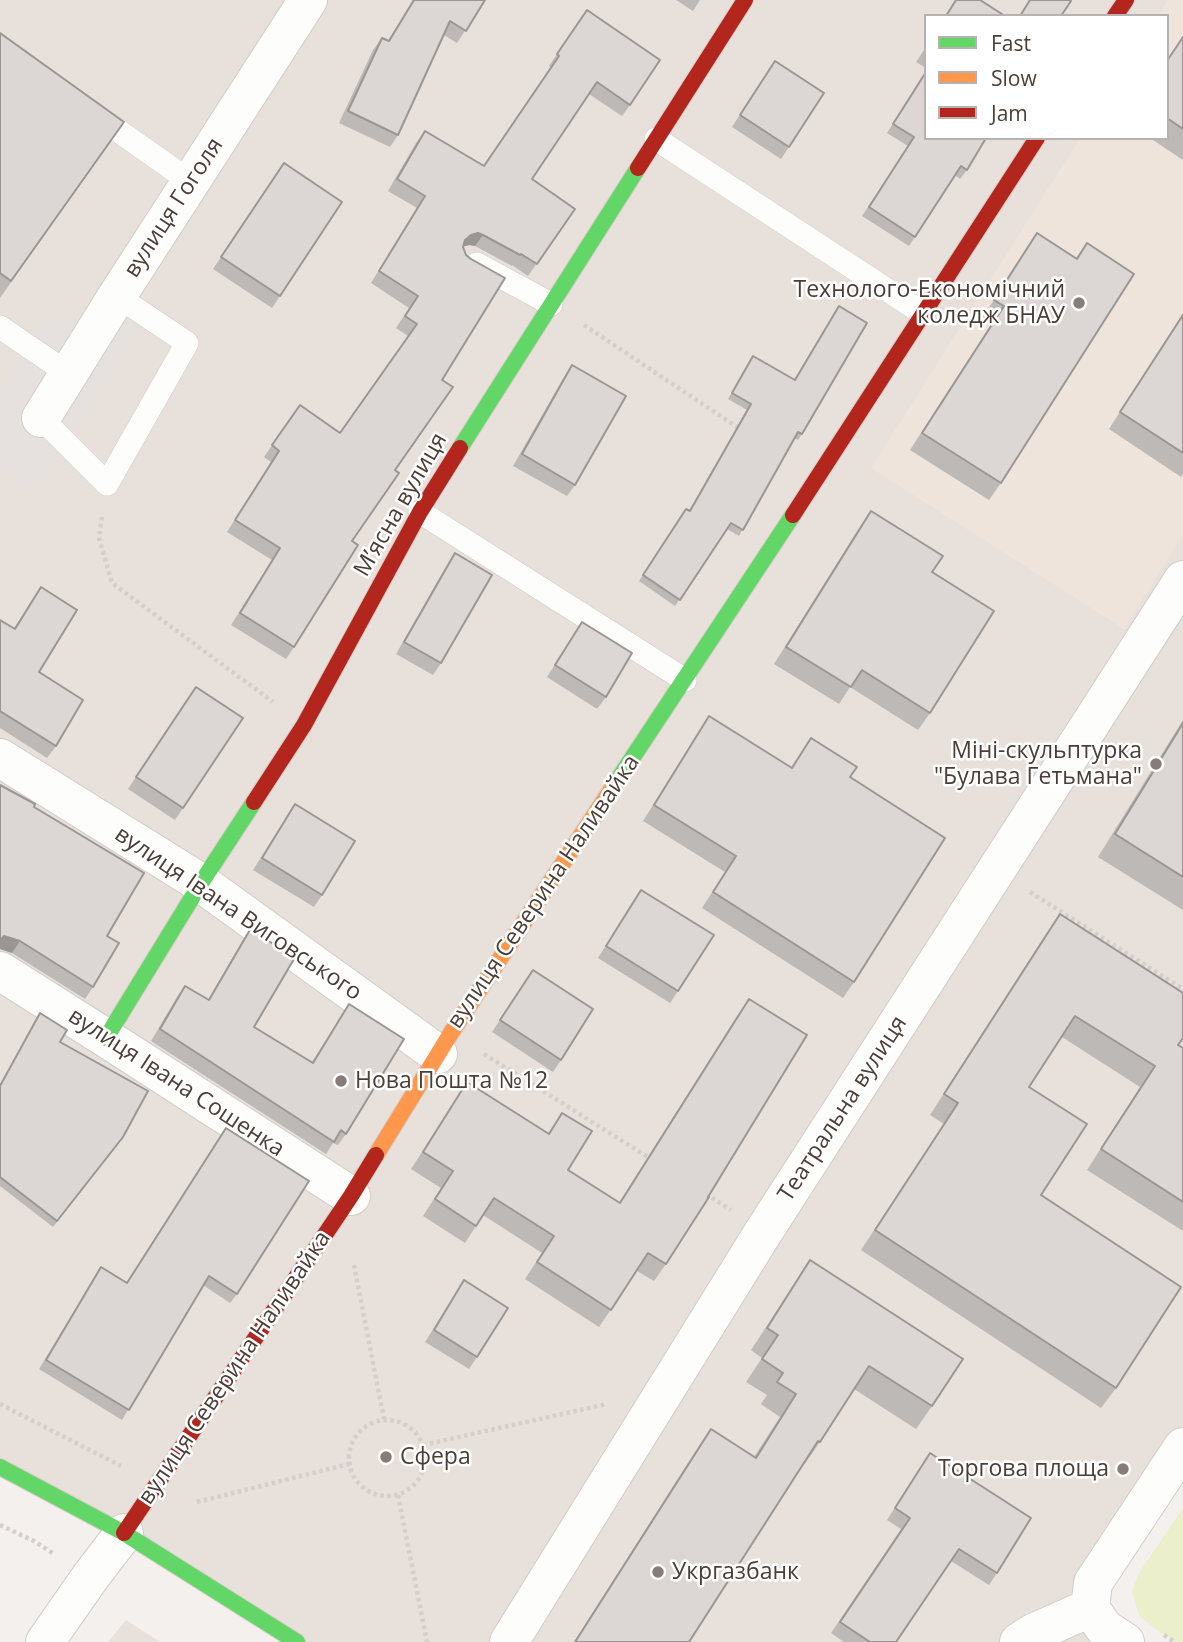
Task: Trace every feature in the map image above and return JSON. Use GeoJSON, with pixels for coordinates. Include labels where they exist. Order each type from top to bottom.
{"type":"FeatureCollection","features":[{"type":"Feature","properties":{"kind":"street","name":"вулиця Гоголя"},"geometry":{"type":"LineString","coordinates":[[41,418],[308,0]]}},
{"type":"Feature","properties":{"kind":"street","name":"Мʼясна вулиця"},"geometry":{"type":"LineString","coordinates":[[106,1038],[201,883],[304,725],[420,512],[745,0]]}},
{"type":"Feature","properties":{"kind":"street","name":"вулиця Северина Наливайка"},"geometry":{"type":"LineString","coordinates":[[45,1642],[124,1534],[347,1202],[444,1043],[685,680],[1036,140]]}},
{"type":"Feature","properties":{"kind":"street","name":"Театральна вулиця"},"geometry":{"type":"LineString","coordinates":[[509,1642],[764,1231],[1183,579]]}},
{"type":"Feature","properties":{"kind":"street","name":"вулиця Івана Виговського"},"geometry":{"type":"LineString","coordinates":[[0,758],[201,883],[444,1043]]}},
{"type":"Feature","properties":{"kind":"street","name":"вулиця Івана Сошенка"},"geometry":{"type":"LineString","coordinates":[[0,971],[106,1038],[347,1202]]}},
{"type":"Feature","properties":{"kind":"street"},"geometry":{"type":"LineString","coordinates":[[1141,1637],[1105,1629],[1090,1608],[1093,1583],[1183,1447]]}},
{"type":"Feature","properties":{"kind":"street"},"geometry":{"type":"LineString","coordinates":[[0,1467],[124,1534],[297,1642]]}},
{"type":"Feature","properties":{"kind":"street"},"geometry":{"type":"LineString","coordinates":[[1019,1642],[1090,1608]]}},
{"type":"Feature","properties":{"kind":"lane"},"geometry":{"type":"LineString","coordinates":[[79,103],[191,182]]}},
{"type":"Feature","properties":{"kind":"lane"},"geometry":{"type":"LineString","coordinates":[[656,139],[924,314]]}},
{"type":"Feature","properties":{"kind":"lane"},"geometry":{"type":"LineString","coordinates":[[469,259],[551,304]]}},
{"type":"Feature","properties":{"kind":"lane"},"geometry":{"type":"LineString","coordinates":[[41,418],[107,484],[187,343],[117,296]]}},
{"type":"Feature","properties":{"kind":"lane"},"geometry":{"type":"LineString","coordinates":[[0,327],[69,374]]}},
{"type":"Feature","properties":{"kind":"lane"},"geometry":{"type":"LineString","coordinates":[[420,512],[685,680]]}},
{"type":"Feature","properties":{"kind":"path"},"geometry":{"type":"LineString","coordinates":[[551,304],[747,434]]}},
{"type":"Feature","properties":{"kind":"path"},"geometry":{"type":"LineString","coordinates":[[107,484],[99,538],[112,583],[304,725]]}},
{"type":"Feature","properties":{"kind":"path"},"geometry":{"type":"LineString","coordinates":[[996,871],[1183,989]]}},
{"type":"Feature","properties":{"kind":"path"},"geometry":{"type":"LineString","coordinates":[[444,1043],[658,1164]]}},
{"type":"Feature","properties":{"kind":"path"},"geometry":{"type":"LineString","coordinates":[[705,1194],[764,1231]]}},
{"type":"Feature","properties":{"kind":"path"},"geometry":{"type":"LineString","coordinates":[[347,1202],[384,1419]]}},
{"type":"Feature","properties":{"kind":"path"},"geometry":{"type":"LineString","coordinates":[[423,1445],[664,1392]]}},
{"type":"Feature","properties":{"kind":"path"},"geometry":{"type":"LineString","coordinates":[[0,1404],[97,1455]]}},
{"type":"Feature","properties":{"kind":"path"},"geometry":{"type":"LineString","coordinates":[[384,1419],[408,1425],[418,1434],[426,1457],[424,1470],[409,1490],[385,1497],[372,1494],[361,1486],[353,1476],[349,1464],[353,1439],[371,1422],[384,1419]]}},
{"type":"Feature","properties":{"kind":"path"},"geometry":{"type":"LineString","coordinates":[[193,1503],[349,1464]]}},
{"type":"Feature","properties":{"kind":"path"},"geometry":{"type":"LineString","coordinates":[[398,1495],[427,1642]]}},
{"type":"Feature","properties":{"kind":"path"},"geometry":{"type":"LineString","coordinates":[[0,1525],[54,1554]]}},
{"type":"Feature","properties":{"kind":"path"},"geometry":{"type":"LineString","coordinates":[[1141,1637],[1175,1642]]}},
{"type":"Feature","properties":{"kind":"shaded area"},"geometry":{"type":"Polygon","coordinates":[[[0,0],[1183,0],[1183,1446],[1076,1610],[1126,1642],[296,1642],[0,1467],[0,0]]]}},
{"type":"Feature","properties":{"kind":"shaded area","name":"Технолого-Економічний коледж БНАУ"},"geometry":{"type":"Polygon","coordinates":[[[1168,0],[1183,0],[1183,535],[1124,629],[871,468],[1079,140],[1169,140],[1169,14],[1159,14],[1168,0]]]}},
{"type":"Feature","properties":{"kind":"shaded area"},"geometry":{"type":"Polygon","coordinates":[[[110,307],[140,327],[33,493],[0,471],[0,394],[41,325],[110,307]]]}},
{"type":"Feature","properties":{"kind":"shaded area"},"geometry":{"type":"Polygon","coordinates":[[[126,1620],[160,1642],[108,1642],[126,1620]]]}},
{"type":"Feature","properties":{"kind":"green space"},"geometry":{"type":"Polygon","coordinates":[[[1183,1508],[1183,1642],[1175,1642],[1139,1616],[1132,1591],[1139,1573],[1183,1508]]]}},
{"type":"Feature","properties":{"kind":"building"},"geometry":{"type":"Polygon","coordinates":[[[414,0],[485,0],[466,31],[450,21],[398,135],[348,111],[382,38],[389,41],[414,0]]]}},
{"type":"Feature","properties":{"kind":"building"},"geometry":{"type":"Polygon","coordinates":[[[956,0],[980,0],[1002,14],[947,14],[956,0]]]}},
{"type":"Feature","properties":{"kind":"building"},"geometry":{"type":"Polygon","coordinates":[[[1030,0],[1071,1],[1062,14],[1021,14],[1030,0]]]}},
{"type":"Feature","properties":{"kind":"building"},"geometry":{"type":"Polygon","coordinates":[[[587,10],[660,60],[630,105],[597,82],[532,179],[575,209],[537,264],[478,233],[465,240],[463,247],[466,255],[505,278],[442,380],[453,387],[395,470],[399,473],[352,541],[358,545],[294,647],[240,613],[280,548],[235,520],[279,451],[272,445],[300,405],[340,433],[417,324],[405,316],[418,296],[379,271],[425,196],[397,179],[425,131],[484,166],[587,10]]]}},
{"type":"Feature","properties":{"kind":"building"},"geometry":{"type":"Polygon","coordinates":[[[0,33],[124,122],[11,281],[0,273],[0,33]]]}},
{"type":"Feature","properties":{"kind":"building"},"geometry":{"type":"Polygon","coordinates":[[[1183,37],[1183,129],[1169,119],[1169,58],[1183,37]]]}},
{"type":"Feature","properties":{"kind":"building"},"geometry":{"type":"Polygon","coordinates":[[[775,61],[824,93],[789,147],[740,115],[775,61]]]}},
{"type":"Feature","properties":{"kind":"building"},"geometry":{"type":"Polygon","coordinates":[[[924,75],[924,140],[985,140],[967,170],[961,166],[915,237],[869,207],[914,137],[893,124],[924,75]]]}},
{"type":"Feature","properties":{"kind":"building"},"geometry":{"type":"Polygon","coordinates":[[[284,163],[342,202],[280,296],[221,257],[284,163]]]}},
{"type":"Feature","properties":{"kind":"building"},"geometry":{"type":"Polygon","coordinates":[[[1037,233],[1077,259],[1087,243],[1134,274],[1001,483],[922,433],[1004,306],[994,300],[1037,233]]]}},
{"type":"Feature","properties":{"kind":"building"},"geometry":{"type":"Polygon","coordinates":[[[839,306],[867,323],[802,434],[798,432],[743,530],[731,523],[680,600],[643,575],[686,509],[690,511],[751,404],[732,393],[753,356],[795,380],[839,306]]]}},
{"type":"Feature","properties":{"kind":"building"},"geometry":{"type":"Polygon","coordinates":[[[1183,315],[1183,453],[1120,412],[1183,315]]]}},
{"type":"Feature","properties":{"kind":"building"},"geometry":{"type":"Polygon","coordinates":[[[572,365],[626,396],[575,485],[522,454],[572,365]]]}},
{"type":"Feature","properties":{"kind":"building"},"geometry":{"type":"Polygon","coordinates":[[[871,511],[943,556],[932,572],[994,611],[930,713],[862,670],[851,687],[786,647],[871,511]]]}},
{"type":"Feature","properties":{"kind":"building"},"geometry":{"type":"Polygon","coordinates":[[[455,553],[492,575],[441,663],[404,642],[455,553]]]}},
{"type":"Feature","properties":{"kind":"building"},"geometry":{"type":"Polygon","coordinates":[[[41,587],[77,610],[39,672],[83,700],[56,746],[0,711],[0,620],[15,629],[41,587]]]}},
{"type":"Feature","properties":{"kind":"building"},"geometry":{"type":"Polygon","coordinates":[[[582,622],[632,653],[606,697],[555,665],[582,622]]]}},
{"type":"Feature","properties":{"kind":"building"},"geometry":{"type":"Polygon","coordinates":[[[196,687],[243,718],[183,808],[136,777],[196,687]]]}},
{"type":"Feature","properties":{"kind":"building"},"geometry":{"type":"Polygon","coordinates":[[[709,716],[792,768],[811,738],[857,767],[850,777],[945,838],[854,982],[713,892],[736,856],[654,805],[709,716]]]}},
{"type":"Feature","properties":{"kind":"building"},"geometry":{"type":"Polygon","coordinates":[[[1183,723],[1183,877],[1115,834],[1183,723]]]}},
{"type":"Feature","properties":{"kind":"building"},"geometry":{"type":"Polygon","coordinates":[[[0,785],[144,873],[107,936],[119,943],[93,987],[20,941],[4,936],[0,940],[0,785]]]}},
{"type":"Feature","properties":{"kind":"building"},"geometry":{"type":"Polygon","coordinates":[[[295,804],[355,841],[322,895],[262,858],[295,804]]]}},
{"type":"Feature","properties":{"kind":"building"},"geometry":{"type":"Polygon","coordinates":[[[641,890],[714,935],[678,991],[606,946],[641,890]]]}},
{"type":"Feature","properties":{"kind":"building"},"geometry":{"type":"Polygon","coordinates":[[[1060,914],[1183,993],[1183,1038],[1178,1045],[1183,1048],[1183,1202],[1101,1149],[1155,1066],[1075,1016],[1029,1087],[1087,1124],[1041,1195],[1181,1287],[1116,1388],[875,1230],[958,1103],[944,1094],[1060,914]]]}},
{"type":"Feature","properties":{"kind":"building"},"geometry":{"type":"Polygon","coordinates":[[[251,928],[294,959],[254,1027],[313,1063],[349,1004],[404,1039],[346,1134],[341,1130],[334,1142],[160,1029],[185,986],[209,1000],[251,928]]]}},
{"type":"Feature","properties":{"kind":"building"},"geometry":{"type":"Polygon","coordinates":[[[533,970],[593,1009],[561,1060],[500,1020],[533,970]]]}},
{"type":"Feature","properties":{"kind":"building"},"geometry":{"type":"Polygon","coordinates":[[[749,999],[807,1035],[666,1264],[648,1253],[611,1310],[537,1262],[554,1236],[494,1198],[476,1226],[435,1199],[453,1171],[423,1152],[467,1082],[549,1134],[562,1113],[592,1131],[568,1170],[620,1203],[749,999]]]}},
{"type":"Feature","properties":{"kind":"building"},"geometry":{"type":"Polygon","coordinates":[[[40,1013],[67,1030],[60,1042],[148,1091],[123,1137],[57,1221],[0,1177],[0,1086],[40,1013]]]}},
{"type":"Feature","properties":{"kind":"building"},"geometry":{"type":"Polygon","coordinates":[[[226,1128],[309,1181],[237,1294],[209,1276],[129,1410],[46,1360],[101,1267],[127,1283],[226,1128]]]}},
{"type":"Feature","properties":{"kind":"building"},"geometry":{"type":"Polygon","coordinates":[[[810,1260],[963,1359],[932,1406],[869,1366],[689,1642],[575,1642],[711,1429],[756,1458],[796,1394],[777,1382],[783,1373],[762,1359],[778,1335],[767,1328],[810,1260]]]}},
{"type":"Feature","properties":{"kind":"building"},"geometry":{"type":"Polygon","coordinates":[[[464,1280],[508,1308],[477,1357],[434,1330],[464,1280]]]}},
{"type":"Feature","properties":{"kind":"building"},"geometry":{"type":"Polygon","coordinates":[[[930,1453],[1031,1518],[997,1573],[959,1549],[896,1642],[870,1642],[840,1622],[910,1518],[895,1508],[930,1453]]]}},
{"type":"Feature","properties":{"kind":"traffic: fast"},"geometry":{"type":"LineString","coordinates":[[460,448],[638,168]]}},
{"type":"Feature","properties":{"kind":"traffic: fast"},"geometry":{"type":"LineString","coordinates":[[613,787],[793,515]]}},
{"type":"Feature","properties":{"kind":"traffic: fast"},"geometry":{"type":"LineString","coordinates":[[106,1038],[254,802]]}},
{"type":"Feature","properties":{"kind":"traffic: fast"},"geometry":{"type":"LineString","coordinates":[[0,1467],[124,1533],[297,1642]]}},
{"type":"Feature","properties":{"kind":"traffic: slow"},"geometry":{"type":"LineString","coordinates":[[376,1155],[451,1033],[613,787]]}},
{"type":"Feature","properties":{"kind":"traffic: jam"},"geometry":{"type":"LineString","coordinates":[[638,168],[745,0]]}},
{"type":"Feature","properties":{"kind":"traffic: jam"},"geometry":{"type":"LineString","coordinates":[[1116,14],[1126,0]]}},
{"type":"Feature","properties":{"kind":"traffic: jam"},"geometry":{"type":"LineString","coordinates":[[793,515],[1036,140]]}},
{"type":"Feature","properties":{"kind":"traffic: jam"},"geometry":{"type":"LineString","coordinates":[[254,802],[304,725],[420,512],[460,448]]}},
{"type":"Feature","properties":{"kind":"traffic: jam"},"geometry":{"type":"LineString","coordinates":[[124,1533],[376,1155]]}},
{"type":"Feature","properties":{"kind":"place","name":"Технолого-Економічний коледж БНАУ"},"geometry":{"type":"Point","coordinates":[1079,303]}},
{"type":"Feature","properties":{"kind":"place","name":"Міні-скульптурка \"Булава Гетьмана\""},"geometry":{"type":"Point","coordinates":[1156,764]}},
{"type":"Feature","properties":{"kind":"place","name":"Нова Пошта №12"},"geometry":{"type":"Point","coordinates":[341,1081]}},
{"type":"Feature","properties":{"kind":"place","name":"Сфера"},"geometry":{"type":"Point","coordinates":[386,1457]}},
{"type":"Feature","properties":{"kind":"place","name":"Торгова площа"},"geometry":{"type":"Point","coordinates":[1123,1469]}},
{"type":"Feature","properties":{"kind":"place","name":"Укргазбанк"},"geometry":{"type":"Point","coordinates":[658,1572]}}]}
